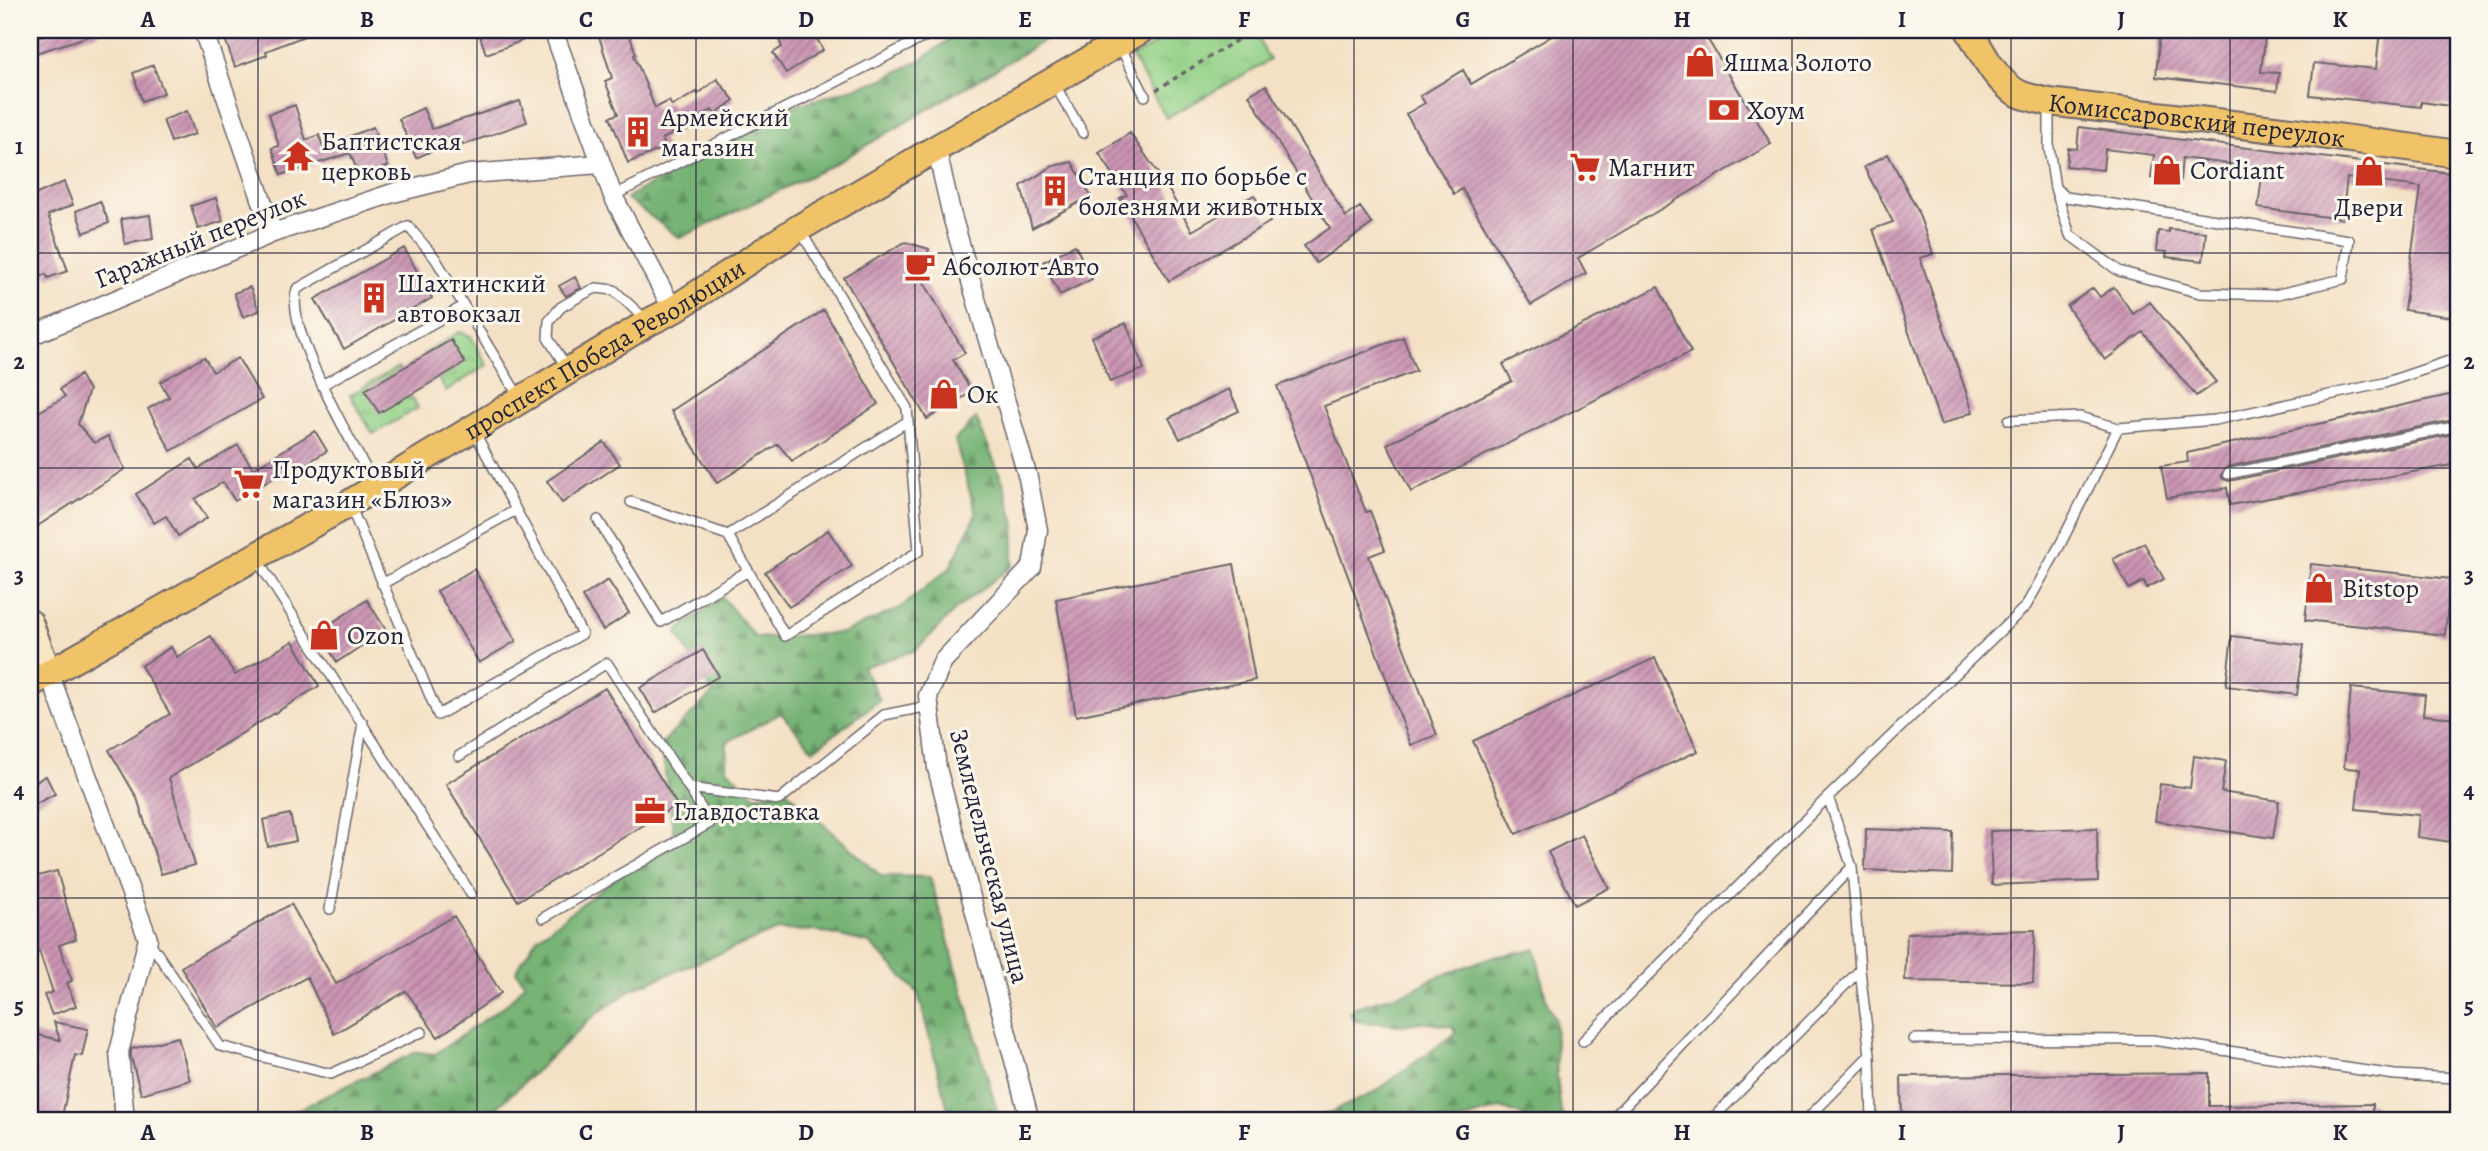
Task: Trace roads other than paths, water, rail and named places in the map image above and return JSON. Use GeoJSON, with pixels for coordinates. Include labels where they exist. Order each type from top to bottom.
{"type":"FeatureCollection","features":[{"type":"Feature","properties":{"kind":"main road","name":"проспект Победа Революции"},"geometry":{"type":"LineString","coordinates":[[40,679],[350,503],[673,310],[799,229],[936,147],[1141,30]]}},
{"type":"Feature","properties":{"kind":"main road","name":"Комиссаровский переулок"},"geometry":{"type":"LineString","coordinates":[[1969,30],[2003,80],[2019,94],[2049,102],[2458,154]]}},
{"type":"Feature","properties":{"kind":"street"},"geometry":{"type":"LineString","coordinates":[[203,30],[273,233]]}},
{"type":"Feature","properties":{"kind":"street"},"geometry":{"type":"LineString","coordinates":[[553,30],[613,196],[673,310]]}},
{"type":"Feature","properties":{"kind":"street","name":"Земледельческая улица"},"geometry":{"type":"LineString","coordinates":[[936,147],[952,216],[1027,478],[1038,530],[1032,567],[943,661],[928,696],[937,768],[1030,1121]]}},
{"type":"Feature","properties":{"kind":"street","name":"Гаражный переулок"},"geometry":{"type":"LineString","coordinates":[[30,336],[273,233],[393,193],[469,174],[600,164]]}},
{"type":"Feature","properties":{"kind":"street"},"geometry":{"type":"LineString","coordinates":[[30,622],[40,679],[148,939],[119,1052],[125,1121]]}},
{"type":"Feature","properties":{"kind":"lane"},"geometry":{"type":"LineString","coordinates":[[613,196],[938,30]]}},
{"type":"Feature","properties":{"kind":"lane"},"geometry":{"type":"LineString","coordinates":[[1118,43],[1145,96]]}},
{"type":"Feature","properties":{"kind":"lane"},"geometry":{"type":"LineString","coordinates":[[1052,81],[1083,132]]}},
{"type":"Feature","properties":{"kind":"lane"},"geometry":{"type":"LineString","coordinates":[[2049,102],[2049,148],[2055,188],[2070,235],[2119,271],[2200,293],[2274,295],[2343,279],[2349,240],[2066,197],[2055,188]]}},
{"type":"Feature","properties":{"kind":"lane"},"geometry":{"type":"LineString","coordinates":[[376,487],[322,385],[295,313],[297,289],[408,226],[435,258],[462,307],[521,400]]}},
{"type":"Feature","properties":{"kind":"lane"},"geometry":{"type":"LineString","coordinates":[[631,502],[728,535],[785,636],[919,551],[907,408],[799,229]]}},
{"type":"Feature","properties":{"kind":"lane"},"geometry":{"type":"LineString","coordinates":[[569,372],[548,338],[549,321],[561,307],[596,288],[614,290],[649,322]]}},
{"type":"Feature","properties":{"kind":"lane"},"geometry":{"type":"LineString","coordinates":[[322,385],[462,307]]}},
{"type":"Feature","properties":{"kind":"lane"},"geometry":{"type":"LineString","coordinates":[[2009,420],[2080,417],[2118,428],[2216,420],[2384,383],[2458,358]]}},
{"type":"Feature","properties":{"kind":"lane"},"geometry":{"type":"LineString","coordinates":[[728,535],[908,421]]}},
{"type":"Feature","properties":{"kind":"lane"},"geometry":{"type":"LineString","coordinates":[[2228,474],[2458,426]]}},
{"type":"Feature","properties":{"kind":"lane"},"geometry":{"type":"LineString","coordinates":[[1583,1041],[1828,797],[2026,606],[2118,428]]}},
{"type":"Feature","properties":{"kind":"lane"},"geometry":{"type":"LineString","coordinates":[[350,503],[438,715],[582,634],[473,429]]}},
{"type":"Feature","properties":{"kind":"lane"},"geometry":{"type":"LineString","coordinates":[[382,584],[516,510]]}},
{"type":"Feature","properties":{"kind":"lane"},"geometry":{"type":"LineString","coordinates":[[598,520],[661,622],[748,570]]}},
{"type":"Feature","properties":{"kind":"lane"},"geometry":{"type":"LineString","coordinates":[[255,557],[471,894]]}},
{"type":"Feature","properties":{"kind":"lane"},"geometry":{"type":"LineString","coordinates":[[459,756],[607,663],[690,788],[710,823],[543,918]]}},
{"type":"Feature","properties":{"kind":"lane"},"geometry":{"type":"LineString","coordinates":[[690,788],[779,800],[884,715],[929,706]]}},
{"type":"Feature","properties":{"kind":"lane"},"geometry":{"type":"LineString","coordinates":[[330,909],[363,723]]}},
{"type":"Feature","properties":{"kind":"lane"},"geometry":{"type":"LineString","coordinates":[[1828,797],[1852,867],[1870,1055],[1872,1121]]}},
{"type":"Feature","properties":{"kind":"lane"},"geometry":{"type":"LineString","coordinates":[[1610,1121],[1852,867]]}},
{"type":"Feature","properties":{"kind":"lane"},"geometry":{"type":"LineString","coordinates":[[148,939],[220,1046],[331,1074],[422,1032]]}},
{"type":"Feature","properties":{"kind":"lane"},"geometry":{"type":"LineString","coordinates":[[1710,1121],[1860,970]]}},
{"type":"Feature","properties":{"kind":"lane"},"geometry":{"type":"LineString","coordinates":[[1914,1039],[2152,1040],[2395,1075],[2458,1078]]}},
{"type":"Feature","properties":{"kind":"lane"},"geometry":{"type":"LineString","coordinates":[[1805,1121],[1870,1055]]}},
{"type":"Feature","properties":{"kind":"place","name":"Яшма Золото"},"geometry":{"type":"Point","coordinates":[1700,62]}},
{"type":"Feature","properties":{"kind":"place","name":"Хоум"},"geometry":{"type":"Point","coordinates":[1724,110]}},
{"type":"Feature","properties":{"kind":"place","name":"Армейский магазин"},"geometry":{"type":"Point","coordinates":[638,132]}},
{"type":"Feature","properties":{"kind":"place","name":"Баптистская церковь"},"geometry":{"type":"Point","coordinates":[298,156]}},
{"type":"Feature","properties":{"kind":"place","name":"Магнит"},"geometry":{"type":"Point","coordinates":[1585,167]}},
{"type":"Feature","properties":{"kind":"place","name":"Cordiant"},"geometry":{"type":"Point","coordinates":[2167,170]}},
{"type":"Feature","properties":{"kind":"place","name":"Двери"},"geometry":{"type":"Point","coordinates":[2369,171]}},
{"type":"Feature","properties":{"kind":"place","name":"Станция по борьбе с болезнями животных"},"geometry":{"type":"Point","coordinates":[1055,191]}},
{"type":"Feature","properties":{"kind":"place","name":"Абсолют-Авто"},"geometry":{"type":"Point","coordinates":[920,266]}},
{"type":"Feature","properties":{"kind":"place","name":"Шахтинский автовокзал"},"geometry":{"type":"Point","coordinates":[374,298]}},
{"type":"Feature","properties":{"kind":"place","name":"Ок"},"geometry":{"type":"Point","coordinates":[944,394]}},
{"type":"Feature","properties":{"kind":"place","name":"Продуктовый магазин «Блюз»"},"geometry":{"type":"Point","coordinates":[249,484]}},
{"type":"Feature","properties":{"kind":"place","name":"Bitstop"},"geometry":{"type":"Point","coordinates":[2319,588]}},
{"type":"Feature","properties":{"kind":"place","name":"Ozon"},"geometry":{"type":"Point","coordinates":[324,635]}},
{"type":"Feature","properties":{"kind":"place","name":"Главдоставка"},"geometry":{"type":"Point","coordinates":[650,811]}}]}
